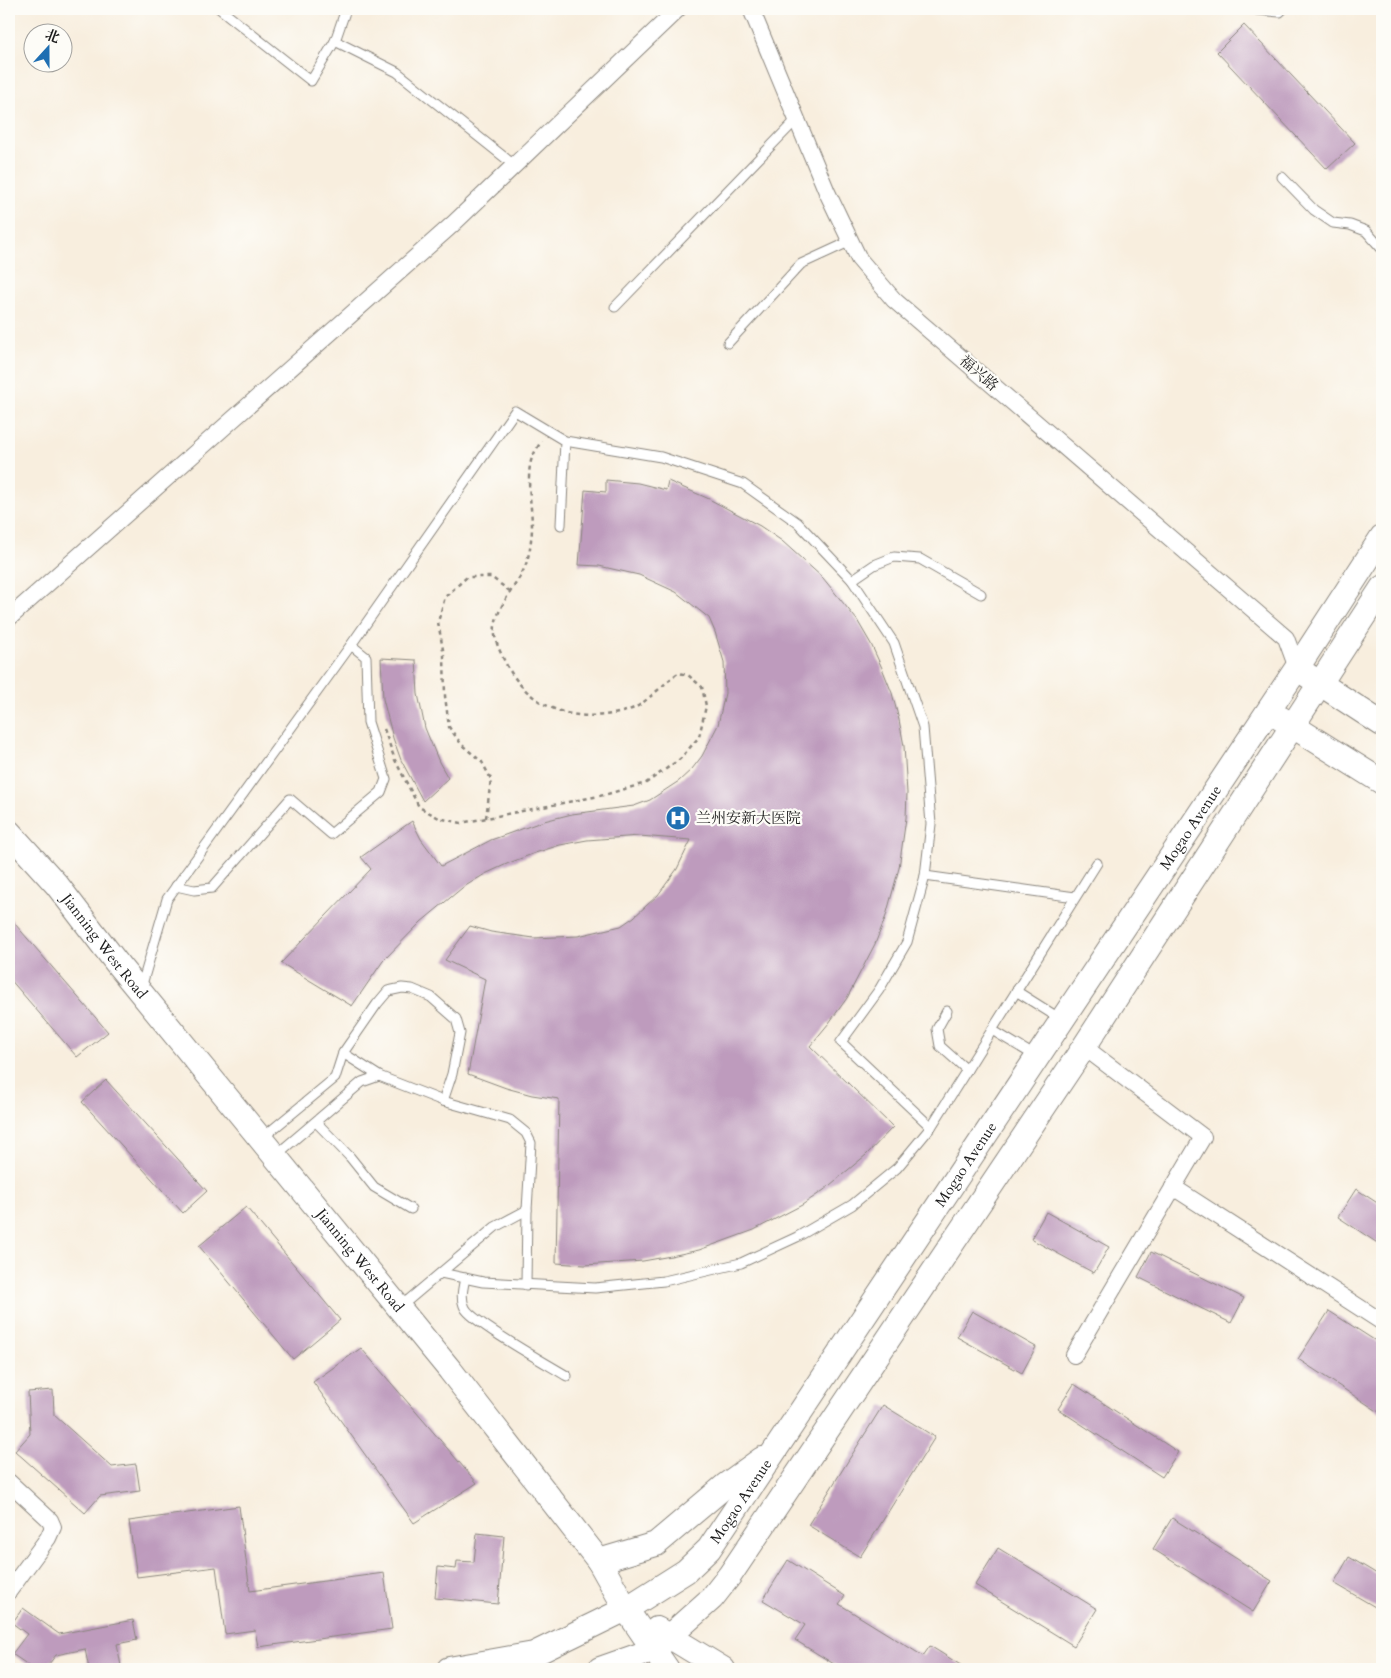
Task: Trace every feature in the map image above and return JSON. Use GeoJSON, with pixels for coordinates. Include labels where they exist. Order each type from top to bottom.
{"type":"FeatureCollection","features":[{"type":"Feature","properties":{"kind":"main road","name":"Mogao Avenue"},"geometry":{"type":"LineString","coordinates":[[449,1669],[534,1654],[626,1609],[686,1571],[709,1549],[1298,668],[1382,537]]}},
{"type":"Feature","properties":{"kind":"main road","name":"Mogao Avenue"},"geometry":{"type":"LineString","coordinates":[[600,1669],[661,1643],[712,1598],[730,1575],[1084,1047],[1382,588]]}},
{"type":"Feature","properties":{"kind":"main road"},"geometry":{"type":"LineString","coordinates":[[1298,668],[1382,724]]}},
{"type":"Feature","properties":{"kind":"main road"},"geometry":{"type":"LineString","coordinates":[[1268,712],[1294,726],[1382,782]]}},
{"type":"Feature","properties":{"kind":"main road","name":"Jianning West Road"},"geometry":{"type":"LineString","coordinates":[[9,832],[57,884],[140,991],[450,1370],[599,1561],[626,1609],[661,1643],[667,1669]]}},
{"type":"Feature","properties":{"kind":"main road"},"geometry":{"type":"LineString","coordinates":[[599,1561],[656,1544],[726,1485],[777,1447]]}},
{"type":"Feature","properties":{"kind":"main road"},"geometry":{"type":"LineString","coordinates":[[661,1643],[723,1669]]}},
{"type":"Feature","properties":{"kind":"street"},"geometry":{"type":"LineString","coordinates":[[9,618],[453,224],[678,9]]}},
{"type":"Feature","properties":{"kind":"street","name":"福兴路"},"geometry":{"type":"LineString","coordinates":[[751,9],[827,192],[859,258],[894,300],[1286,638],[1298,668]]}},
{"type":"Feature","properties":{"kind":"street"},"geometry":{"type":"LineString","coordinates":[[1074,1355],[1203,1137],[1084,1047]]}},
{"type":"Feature","properties":{"kind":"street"},"geometry":{"type":"LineString","coordinates":[[1173,1187],[1382,1322]]}},
{"type":"Feature","properties":{"kind":"street"},"geometry":{"type":"LineString","coordinates":[[9,1482],[50,1520],[53,1527],[48,1538],[9,1591]]}},
{"type":"Feature","properties":{"kind":"lane"},"geometry":{"type":"LineString","coordinates":[[220,9],[311,81],[335,41],[346,9]]}},
{"type":"Feature","properties":{"kind":"lane"},"geometry":{"type":"LineString","coordinates":[[1256,9],[1280,12],[1283,9]]}},
{"type":"Feature","properties":{"kind":"lane"},"geometry":{"type":"LineString","coordinates":[[335,41],[397,72],[514,165]]}},
{"type":"Feature","properties":{"kind":"lane"},"geometry":{"type":"LineString","coordinates":[[615,307],[797,119]]}},
{"type":"Feature","properties":{"kind":"lane"},"geometry":{"type":"LineString","coordinates":[[1282,177],[1314,210],[1333,223],[1350,225],[1366,231],[1382,248]]}},
{"type":"Feature","properties":{"kind":"lane"},"geometry":{"type":"LineString","coordinates":[[728,343],[801,264],[851,241]]}},
{"type":"Feature","properties":{"kind":"lane"},"geometry":{"type":"LineString","coordinates":[[140,991],[167,898],[351,645],[515,411],[564,441],[661,457],[743,484],[798,523],[852,580],[894,643],[923,727],[931,824],[925,876],[906,942],[879,990],[841,1042],[931,1127]]}},
{"type":"Feature","properties":{"kind":"lane"},"geometry":{"type":"LineString","coordinates":[[561,525],[564,441]]}},
{"type":"Feature","properties":{"kind":"lane"},"geometry":{"type":"LineString","coordinates":[[852,580],[874,564],[894,557],[920,559],[980,594]]}},
{"type":"Feature","properties":{"kind":"lane"},"geometry":{"type":"LineString","coordinates":[[176,886],[194,890],[212,888],[290,799],[331,834],[381,792],[386,779],[368,722],[366,657],[351,645]]}},
{"type":"Feature","properties":{"kind":"lane"},"geometry":{"type":"LineString","coordinates":[[441,1273],[483,1282],[594,1288],[664,1281],[741,1263],[798,1237],[852,1205],[898,1168],[931,1127],[1097,863]]}},
{"type":"Feature","properties":{"kind":"lane"},"geometry":{"type":"LineString","coordinates":[[925,876],[1075,897]]}},
{"type":"Feature","properties":{"kind":"lane"},"geometry":{"type":"LineString","coordinates":[[268,1148],[335,1078],[343,1053],[388,991],[402,988],[412,989],[431,997],[456,1019],[460,1033],[452,1074],[443,1101]]}},
{"type":"Feature","properties":{"kind":"lane"},"geometry":{"type":"LineString","coordinates":[[1016,991],[1062,1020]]}},
{"type":"Feature","properties":{"kind":"lane"},"geometry":{"type":"LineString","coordinates":[[946,1011],[937,1029],[940,1046],[967,1070]]}},
{"type":"Feature","properties":{"kind":"lane"},"geometry":{"type":"LineString","coordinates":[[992,1030],[1038,1057]]}},
{"type":"Feature","properties":{"kind":"lane"},"geometry":{"type":"LineString","coordinates":[[343,1053],[379,1076],[443,1101],[510,1120],[526,1133],[531,1143],[526,1284]]}},
{"type":"Feature","properties":{"kind":"lane"},"geometry":{"type":"LineString","coordinates":[[268,1148],[316,1122],[362,1082],[379,1076]]}},
{"type":"Feature","properties":{"kind":"lane"},"geometry":{"type":"LineString","coordinates":[[316,1122],[350,1157],[374,1187],[411,1209]]}},
{"type":"Feature","properties":{"kind":"lane"},"geometry":{"type":"LineString","coordinates":[[399,1308],[495,1227],[528,1210]]}},
{"type":"Feature","properties":{"kind":"lane"},"geometry":{"type":"LineString","coordinates":[[465,1278],[461,1297],[466,1309],[480,1322],[567,1376]]}},
{"type":"Feature","properties":{"kind":"path"},"geometry":{"type":"LineString","coordinates":[[384,728],[395,760],[419,807],[439,818],[461,823],[604,795],[646,783],[680,759],[699,737],[706,706],[702,687],[688,676],[678,672],[636,708],[613,714],[589,716],[564,713],[537,701],[524,690],[509,669],[497,646],[494,627],[501,608],[525,568],[530,551],[533,532],[530,486],[531,462],[546,430]]}},
{"type":"Feature","properties":{"kind":"path"},"geometry":{"type":"LineString","coordinates":[[486,818],[491,778],[482,762],[462,745],[449,727],[444,688],[444,655],[438,622],[445,597],[468,577],[491,577],[511,592]]}},
{"type":"Feature","properties":{"kind":"building"},"geometry":{"type":"Polygon","coordinates":[[[1244,25],[1355,143],[1327,169],[1217,52],[1244,25]]]}},
{"type":"Feature","properties":{"kind":"building"},"geometry":{"type":"Polygon","coordinates":[[[606,480],[638,483],[666,490],[668,481],[707,498],[760,526],[782,541],[823,578],[857,620],[871,644],[892,693],[904,746],[907,793],[906,818],[899,868],[886,916],[875,944],[847,998],[810,1046],[893,1127],[866,1155],[824,1190],[802,1205],[754,1230],[699,1250],[671,1256],[643,1261],[585,1265],[556,1263],[559,1099],[532,1095],[506,1088],[468,1074],[485,979],[445,960],[470,926],[491,932],[534,938],[578,936],[621,926],[658,895],[677,869],[691,840],[639,836],[587,840],[560,845],[535,853],[485,874],[462,888],[421,922],[383,961],[352,1006],[281,963],[371,869],[361,857],[412,821],[421,839],[441,866],[491,840],[544,821],[572,814],[634,806],[650,800],[679,781],[702,756],[718,725],[725,693],[724,662],[709,618],[676,592],[639,575],[599,566],[579,565],[585,490],[606,492],[606,480]]]}},
{"type":"Feature","properties":{"kind":"building"},"geometry":{"type":"Polygon","coordinates":[[[381,658],[416,660],[418,694],[425,728],[448,778],[423,801],[401,760],[393,738],[383,699],[381,658]]]}},
{"type":"Feature","properties":{"kind":"building"},"geometry":{"type":"Polygon","coordinates":[[[9,917],[108,1032],[77,1057],[9,978],[9,917]]]}},
{"type":"Feature","properties":{"kind":"building"},"geometry":{"type":"Polygon","coordinates":[[[106,1080],[207,1191],[183,1213],[82,1102],[106,1080]]]}},
{"type":"Feature","properties":{"kind":"building"},"geometry":{"type":"Polygon","coordinates":[[[1356,1189],[1382,1206],[1382,1246],[1338,1217],[1356,1189]]]}},
{"type":"Feature","properties":{"kind":"building"},"geometry":{"type":"Polygon","coordinates":[[[246,1207],[340,1320],[293,1359],[199,1246],[246,1207]]]}},
{"type":"Feature","properties":{"kind":"building"},"geometry":{"type":"Polygon","coordinates":[[[1046,1212],[1109,1247],[1094,1273],[1031,1239],[1046,1212]]]}},
{"type":"Feature","properties":{"kind":"building"},"geometry":{"type":"Polygon","coordinates":[[[1151,1252],[1244,1298],[1231,1323],[1138,1277],[1151,1252]]]}},
{"type":"Feature","properties":{"kind":"building"},"geometry":{"type":"Polygon","coordinates":[[[972,1311],[1036,1347],[1022,1373],[957,1337],[972,1311]]]}},
{"type":"Feature","properties":{"kind":"building"},"geometry":{"type":"Polygon","coordinates":[[[1329,1311],[1382,1345],[1382,1414],[1298,1359],[1329,1311]]]}},
{"type":"Feature","properties":{"kind":"building"},"geometry":{"type":"Polygon","coordinates":[[[361,1348],[477,1483],[414,1523],[313,1382],[361,1348]]]}},
{"type":"Feature","properties":{"kind":"building"},"geometry":{"type":"Polygon","coordinates":[[[1074,1384],[1178,1452],[1162,1477],[1058,1409],[1074,1384]]]}},
{"type":"Feature","properties":{"kind":"building"},"geometry":{"type":"Polygon","coordinates":[[[53,1390],[54,1415],[112,1467],[136,1464],[140,1491],[100,1496],[85,1513],[15,1451],[30,1434],[28,1392],[53,1390]]]}},
{"type":"Feature","properties":{"kind":"building"},"geometry":{"type":"Polygon","coordinates":[[[883,1405],[935,1437],[860,1557],[808,1525],[883,1405]]]}},
{"type":"Feature","properties":{"kind":"building"},"geometry":{"type":"Polygon","coordinates":[[[239,1506],[250,1591],[384,1573],[392,1629],[258,1647],[255,1630],[225,1634],[216,1567],[137,1577],[129,1521],[239,1506]]]}},
{"type":"Feature","properties":{"kind":"building"},"geometry":{"type":"Polygon","coordinates":[[[1172,1518],[1272,1581],[1253,1612],[1153,1549],[1172,1518]]]}},
{"type":"Feature","properties":{"kind":"building"},"geometry":{"type":"Polygon","coordinates":[[[477,1533],[504,1536],[498,1604],[435,1598],[438,1567],[456,1569],[457,1561],[474,1562],[477,1533]]]}},
{"type":"Feature","properties":{"kind":"building"},"geometry":{"type":"Polygon","coordinates":[[[998,1548],[1097,1609],[1074,1646],[975,1585],[998,1548]]]}},
{"type":"Feature","properties":{"kind":"building"},"geometry":{"type":"Polygon","coordinates":[[[1349,1557],[1382,1577],[1382,1611],[1334,1583],[1349,1557]]]}},
{"type":"Feature","properties":{"kind":"building"},"geometry":{"type":"Polygon","coordinates":[[[788,1560],[845,1596],[839,1604],[923,1656],[930,1646],[967,1669],[842,1669],[795,1640],[805,1625],[763,1600],[788,1560]]]}},
{"type":"Feature","properties":{"kind":"building"},"geometry":{"type":"Polygon","coordinates":[[[23,1608],[59,1634],[133,1620],[137,1640],[117,1644],[121,1666],[89,1669],[85,1649],[56,1655],[45,1669],[34,1669],[12,1654],[27,1634],[12,1623],[23,1608]]]}},
{"type":"Feature","properties":{"kind":"place","name":"兰州安新大医院"},"geometry":{"type":"Point","coordinates":[678,818]}}]}
